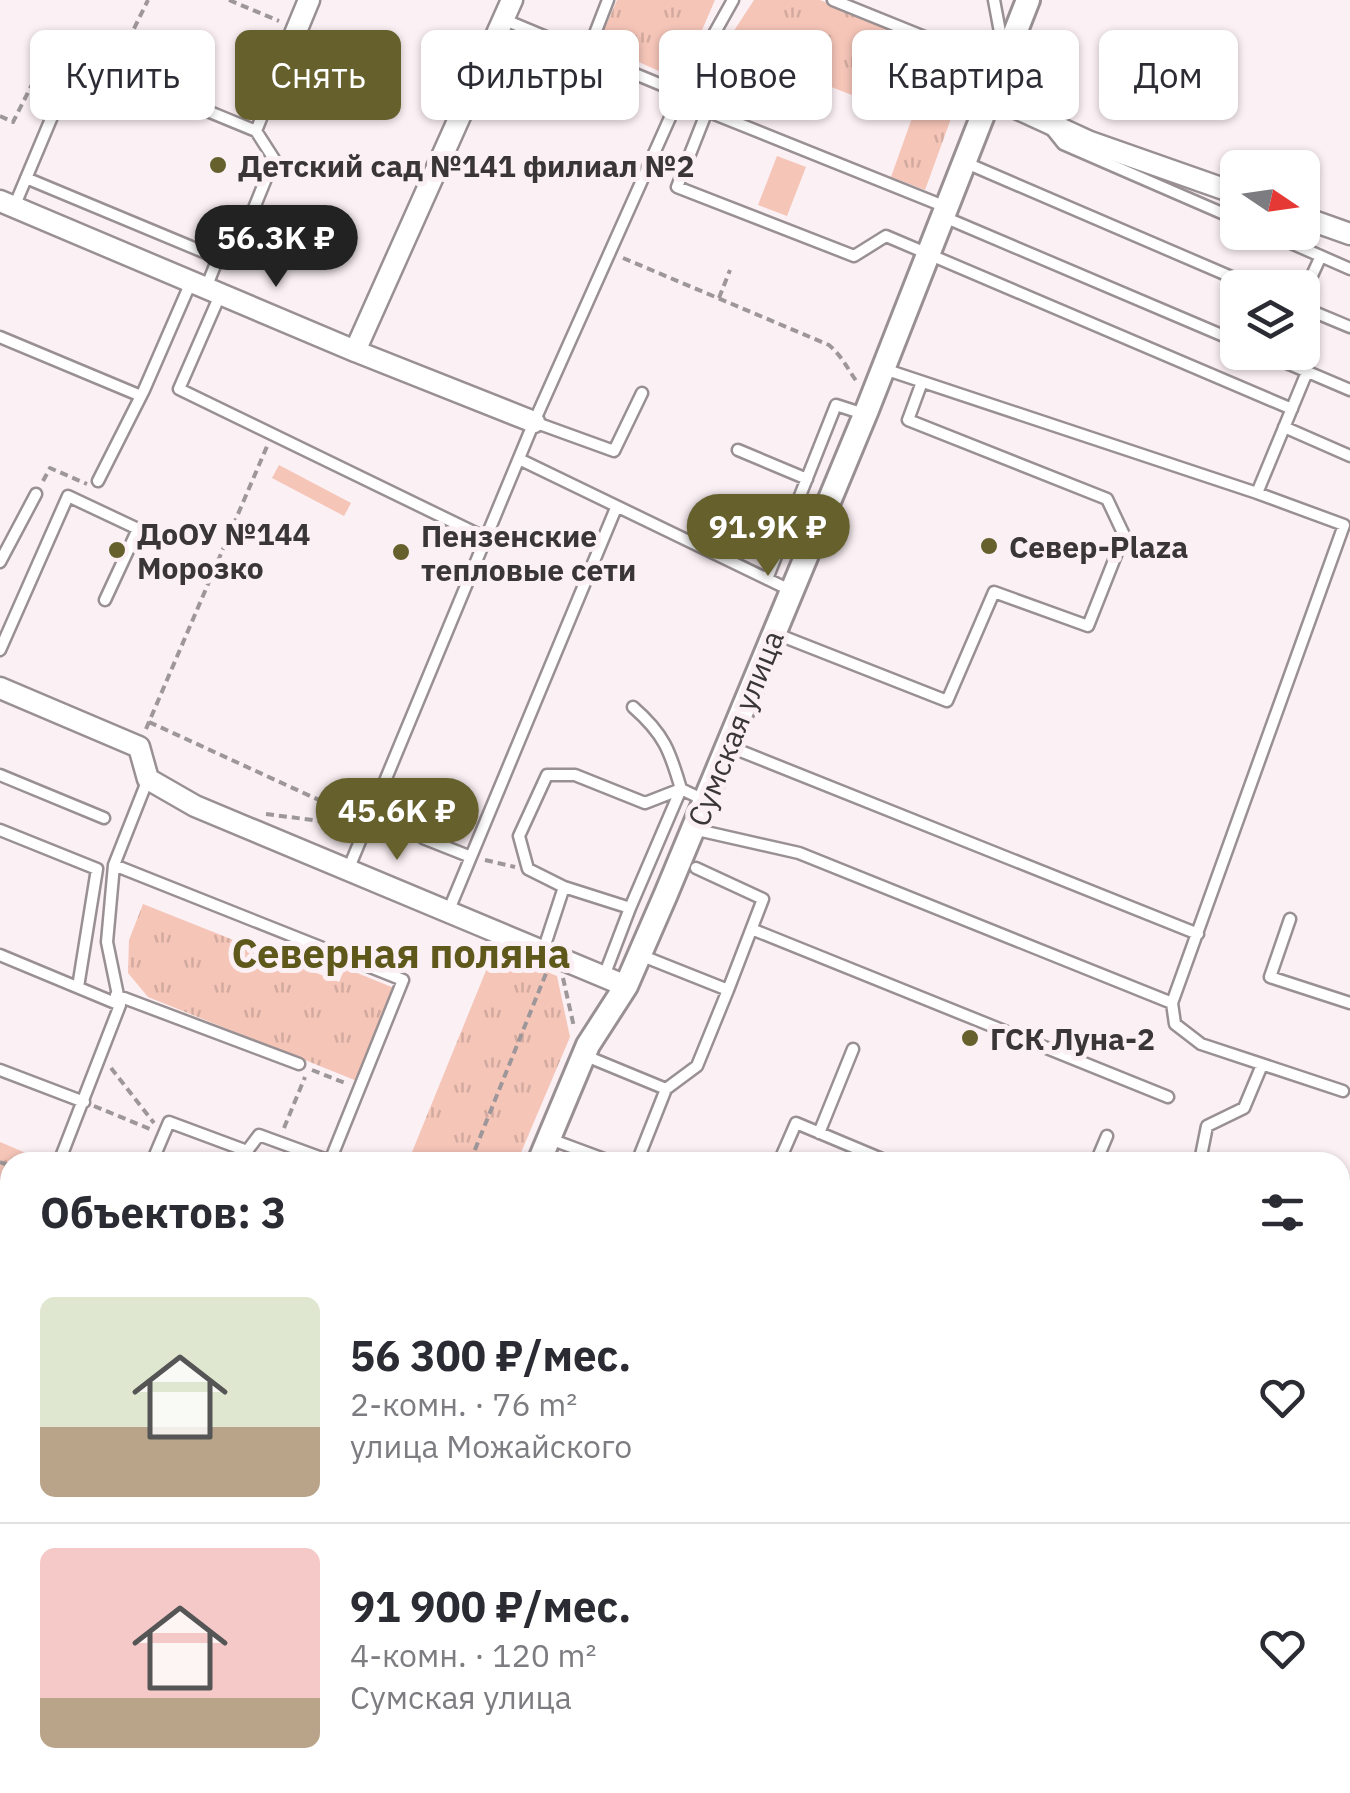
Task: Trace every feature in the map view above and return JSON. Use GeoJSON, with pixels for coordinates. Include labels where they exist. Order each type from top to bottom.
{"type":"FeatureCollection","features":[{"type":"Feature","properties":{"kind":"street"},"geometry":{"type":"LineString","coordinates":[[297,28],[309,0]]}},
{"type":"Feature","properties":{"kind":"street","name":"Сумская улица"},"geometry":{"type":"LineString","coordinates":[[1016,30],[1027,3]]}},
{"type":"Feature","properties":{"kind":"street"},"geometry":{"type":"LineString","coordinates":[[355,351],[508,10]]}},
{"type":"Feature","properties":{"kind":"street","name":"Сумская улица"},"geometry":{"type":"LineString","coordinates":[[544,1152],[581,1047],[588,1044],[615,981],[639,955],[728,746],[981,120]]}},
{"type":"Feature","properties":{"kind":"street"},"geometry":{"type":"LineString","coordinates":[[1044,120],[1090,142],[1220,188]]}},
{"type":"Feature","properties":{"kind":"street"},"geometry":{"type":"LineString","coordinates":[[7,204],[534,422]]}},
{"type":"Feature","properties":{"kind":"street"},"geometry":{"type":"LineString","coordinates":[[1320,223],[1350,234]]}},
{"type":"Feature","properties":{"kind":"street"},"geometry":{"type":"LineString","coordinates":[[0,688],[139,747],[148,779],[195,806],[448,912],[546,959],[615,981]]}},
{"type":"Feature","properties":{"kind":"lane"},"geometry":{"type":"LineString","coordinates":[[596,30],[608,0]]}},
{"type":"Feature","properties":{"kind":"lane"},"geometry":{"type":"LineString","coordinates":[[716,30],[733,0]]}},
{"type":"Feature","properties":{"kind":"lane"},"geometry":{"type":"LineString","coordinates":[[833,0],[909,30]]}},
{"type":"Feature","properties":{"kind":"lane"},"geometry":{"type":"LineString","coordinates":[[994,0],[1000,30]]}},
{"type":"Feature","properties":{"kind":"lane"},"geometry":{"type":"LineString","coordinates":[[508,10],[544,30]]}},
{"type":"Feature","properties":{"kind":"lane"},"geometry":{"type":"LineString","coordinates":[[7,204],[26,178],[72,70],[92,64],[256,130],[274,159],[252,213],[218,258],[179,389],[486,538]]}},
{"type":"Feature","properties":{"kind":"lane"},"geometry":{"type":"LineString","coordinates":[[1220,334],[707,111],[677,187],[854,256],[886,236],[1292,409]]}},
{"type":"Feature","properties":{"kind":"lane"},"geometry":{"type":"LineString","coordinates":[[256,130],[260,120]]}},
{"type":"Feature","properties":{"kind":"lane"},"geometry":{"type":"LineString","coordinates":[[348,870],[518,458],[669,120]]}},
{"type":"Feature","properties":{"kind":"lane"},"geometry":{"type":"LineString","coordinates":[[1044,120],[1064,144],[1220,212]]}},
{"type":"Feature","properties":{"kind":"lane"},"geometry":{"type":"LineString","coordinates":[[964,162],[1220,272]]}},
{"type":"Feature","properties":{"kind":"lane"},"geometry":{"type":"LineString","coordinates":[[26,178],[218,258]]}},
{"type":"Feature","properties":{"kind":"lane"},"geometry":{"type":"LineString","coordinates":[[1307,250],[1350,269]]}},
{"type":"Feature","properties":{"kind":"lane"},"geometry":{"type":"LineString","coordinates":[[1315,270],[1321,256]]}},
{"type":"Feature","properties":{"kind":"lane"},"geometry":{"type":"LineString","coordinates":[[98,481],[142,396],[206,288]]}},
{"type":"Feature","properties":{"kind":"lane"},"geometry":{"type":"LineString","coordinates":[[1320,314],[1350,327]]}},
{"type":"Feature","properties":{"kind":"lane"},"geometry":{"type":"LineString","coordinates":[[0,337],[142,396]]}},
{"type":"Feature","properties":{"kind":"lane"},"geometry":{"type":"LineString","coordinates":[[883,368],[1257,492],[1344,525],[1172,1003],[1175,1024],[1201,1044],[1343,1091]]}},
{"type":"Feature","properties":{"kind":"lane"},"geometry":{"type":"LineString","coordinates":[[1302,370],[1350,390]]}},
{"type":"Feature","properties":{"kind":"lane"},"geometry":{"type":"LineString","coordinates":[[1257,492],[1307,372]]}},
{"type":"Feature","properties":{"kind":"lane"},"geometry":{"type":"LineString","coordinates":[[774,633],[948,701],[994,592],[1088,626],[1124,535],[1107,499],[908,420],[922,382]]}},
{"type":"Feature","properties":{"kind":"lane"},"geometry":{"type":"LineString","coordinates":[[534,422],[614,451],[642,393]]}},
{"type":"Feature","properties":{"kind":"lane"},"geometry":{"type":"LineString","coordinates":[[767,580],[836,404],[864,402]]}},
{"type":"Feature","properties":{"kind":"lane"},"geometry":{"type":"LineString","coordinates":[[1284,427],[1350,456]]}},
{"type":"Feature","properties":{"kind":"lane"},"geometry":{"type":"LineString","coordinates":[[738,450],[806,479]]}},
{"type":"Feature","properties":{"kind":"lane"},"geometry":{"type":"LineString","coordinates":[[518,458],[791,591]]}},
{"type":"Feature","properties":{"kind":"lane"},"geometry":{"type":"LineString","coordinates":[[0,562],[36,494]]}},
{"type":"Feature","properties":{"kind":"lane"},"geometry":{"type":"LineString","coordinates":[[0,650],[68,496],[138,528],[105,600]]}},
{"type":"Feature","properties":{"kind":"lane"},"geometry":{"type":"LineString","coordinates":[[448,912],[616,508]]}},
{"type":"Feature","properties":{"kind":"lane"},"geometry":{"type":"LineString","coordinates":[[615,981],[630,908],[681,789],[669,748],[657,729],[633,707]]}},
{"type":"Feature","properties":{"kind":"lane"},"geometry":{"type":"LineString","coordinates":[[728,746],[1198,934]]}},
{"type":"Feature","properties":{"kind":"lane"},"geometry":{"type":"LineString","coordinates":[[0,775],[104,818]]}},
{"type":"Feature","properties":{"kind":"lane"},"geometry":{"type":"LineString","coordinates":[[630,908],[564,888],[528,870],[519,836],[547,775],[575,775],[645,803],[681,789],[704,801]]}},
{"type":"Feature","properties":{"kind":"lane"},"geometry":{"type":"LineString","coordinates":[[63,1152],[102,1056],[118,1000],[107,942],[114,864],[148,779]]}},
{"type":"Feature","properties":{"kind":"lane"},"geometry":{"type":"LineString","coordinates":[[693,828],[799,853],[1172,1003]]}},
{"type":"Feature","properties":{"kind":"lane"},"geometry":{"type":"LineString","coordinates":[[0,830],[97,868],[78,988]]}},
{"type":"Feature","properties":{"kind":"lane"},"geometry":{"type":"LineString","coordinates":[[423,838],[471,857]]}},
{"type":"Feature","properties":{"kind":"lane"},"geometry":{"type":"LineString","coordinates":[[114,864],[403,980],[334,1152]]}},
{"type":"Feature","properties":{"kind":"lane"},"geometry":{"type":"LineString","coordinates":[[642,1152],[666,1089],[697,1066],[764,899],[696,868]]}},
{"type":"Feature","properties":{"kind":"lane"},"geometry":{"type":"LineString","coordinates":[[546,959],[564,888]]}},
{"type":"Feature","properties":{"kind":"lane"},"geometry":{"type":"LineString","coordinates":[[1290,919],[1270,977],[1350,1003]]}},
{"type":"Feature","properties":{"kind":"lane"},"geometry":{"type":"LineString","coordinates":[[754,930],[1168,1097]]}},
{"type":"Feature","properties":{"kind":"lane"},"geometry":{"type":"LineString","coordinates":[[0,955],[78,988],[299,1064]]}},
{"type":"Feature","properties":{"kind":"lane"},"geometry":{"type":"LineString","coordinates":[[639,955],[728,990]]}},
{"type":"Feature","properties":{"kind":"lane"},"geometry":{"type":"LineString","coordinates":[[581,1047],[666,1089]]}},
{"type":"Feature","properties":{"kind":"lane"},"geometry":{"type":"LineString","coordinates":[[819,1133],[854,1049]]}},
{"type":"Feature","properties":{"kind":"lane"},"geometry":{"type":"LineString","coordinates":[[1202,1152],[1207,1126],[1244,1108],[1262,1065]]}},
{"type":"Feature","properties":{"kind":"lane"},"geometry":{"type":"LineString","coordinates":[[0,1070],[84,1102]]}},
{"type":"Feature","properties":{"kind":"lane"},"geometry":{"type":"LineString","coordinates":[[156,1152],[169,1122],[247,1151],[259,1135],[305,1152]]}},
{"type":"Feature","properties":{"kind":"lane"},"geometry":{"type":"LineString","coordinates":[[784,1152],[796,1123],[866,1152]]}},
{"type":"Feature","properties":{"kind":"lane"},"geometry":{"type":"LineString","coordinates":[[1101,1152],[1108,1136]]}},
{"type":"Feature","properties":{"kind":"lane"},"geometry":{"type":"LineString","coordinates":[[550,1138],[586,1152]]}},
{"type":"Feature","properties":{"kind":"path"},"geometry":{"type":"LineString","coordinates":[[229,0],[297,28]]}},
{"type":"Feature","properties":{"kind":"path"},"geometry":{"type":"LineString","coordinates":[[610,252],[829,345],[842,356],[864,402]]}},
{"type":"Feature","properties":{"kind":"path"},"geometry":{"type":"LineString","coordinates":[[719,298],[730,270]]}},
{"type":"Feature","properties":{"kind":"path"},"geometry":{"type":"LineString","coordinates":[[139,747],[272,435]]}},
{"type":"Feature","properties":{"kind":"path"},"geometry":{"type":"LineString","coordinates":[[36,494],[50,468],[88,484],[98,481]]}},
{"type":"Feature","properties":{"kind":"path"},"geometry":{"type":"LineString","coordinates":[[150,722],[367,824]]}},
{"type":"Feature","properties":{"kind":"path"},"geometry":{"type":"LineString","coordinates":[[252,812],[367,824],[423,838]]}},
{"type":"Feature","properties":{"kind":"path"},"geometry":{"type":"LineString","coordinates":[[471,857],[528,870]]}},
{"type":"Feature","properties":{"kind":"path"},"geometry":{"type":"LineString","coordinates":[[474,1152],[546,959]]}},
{"type":"Feature","properties":{"kind":"path"},"geometry":{"type":"LineString","coordinates":[[562,973],[581,1047]]}},
{"type":"Feature","properties":{"kind":"path"},"geometry":{"type":"LineString","coordinates":[[102,1056],[164,1135]]}},
{"type":"Feature","properties":{"kind":"path"},"geometry":{"type":"LineString","coordinates":[[278,1142],[309,1068],[359,1088]]}},
{"type":"Feature","properties":{"kind":"path"},"geometry":{"type":"LineString","coordinates":[[84,1102],[164,1135]]}},
{"type":"Feature","properties":{"kind":"green space"},"geometry":{"type":"Polygon","coordinates":[[[617,0],[715,0],[702,30],[659,30],[659,71],[639,62],[639,30],[604,30],[617,0]]]}},
{"type":"Feature","properties":{"kind":"green space"},"geometry":{"type":"Polygon","coordinates":[[[754,0],[820,0],[895,30],[852,30],[852,95],[832,87],[832,30],[734,30],[754,0]]]}},
{"type":"Feature","properties":{"kind":"green space"},"geometry":{"type":"Polygon","coordinates":[[[911,120],[950,120],[925,190],[891,177],[911,120]]]}},
{"type":"Feature","properties":{"kind":"green space"},"geometry":{"type":"Polygon","coordinates":[[[777,156],[806,167],[787,216],[758,205],[777,156]]]}},
{"type":"Feature","properties":{"kind":"green space"},"geometry":{"type":"Polygon","coordinates":[[[279,465],[351,503],[344,516],[272,478],[279,465]]]}},
{"type":"Feature","properties":{"kind":"green space"},"geometry":{"type":"Polygon","coordinates":[[[143,904],[339,982],[345,968],[394,988],[357,1081],[148,997],[128,973],[129,940],[143,904]]]}},
{"type":"Feature","properties":{"kind":"green space"},"geometry":{"type":"Polygon","coordinates":[[[494,951],[557,976],[570,1037],[521,1152],[412,1152],[494,951]]]}},
{"type":"Feature","properties":{"kind":"green space"},"geometry":{"type":"Polygon","coordinates":[[[0,1142],[24,1152],[0,1152],[0,1142]]]}},
{"type":"Feature","properties":{"kind":"place","name":"Детский сад №141 филиал №2"},"geometry":{"type":"Point","coordinates":[218,165]}},
{"type":"Feature","properties":{"kind":"place","name":"Север-Plaza"},"geometry":{"type":"Point","coordinates":[989,546]}},
{"type":"Feature","properties":{"kind":"place","name":"ДоОУ №144 Морозко"},"geometry":{"type":"Point","coordinates":[117,550]}},
{"type":"Feature","properties":{"kind":"place","name":"Пензенские тепловые сети"},"geometry":{"type":"Point","coordinates":[401,552]}},
{"type":"Feature","properties":{"kind":"place","name":"ГСК Луна-2"},"geometry":{"type":"Point","coordinates":[970,1038]}},
{"type":"Feature","properties":{"kind":"district","name":"Северная поляна"},"geometry":{"type":"Point","coordinates":[401,953]}}]}
